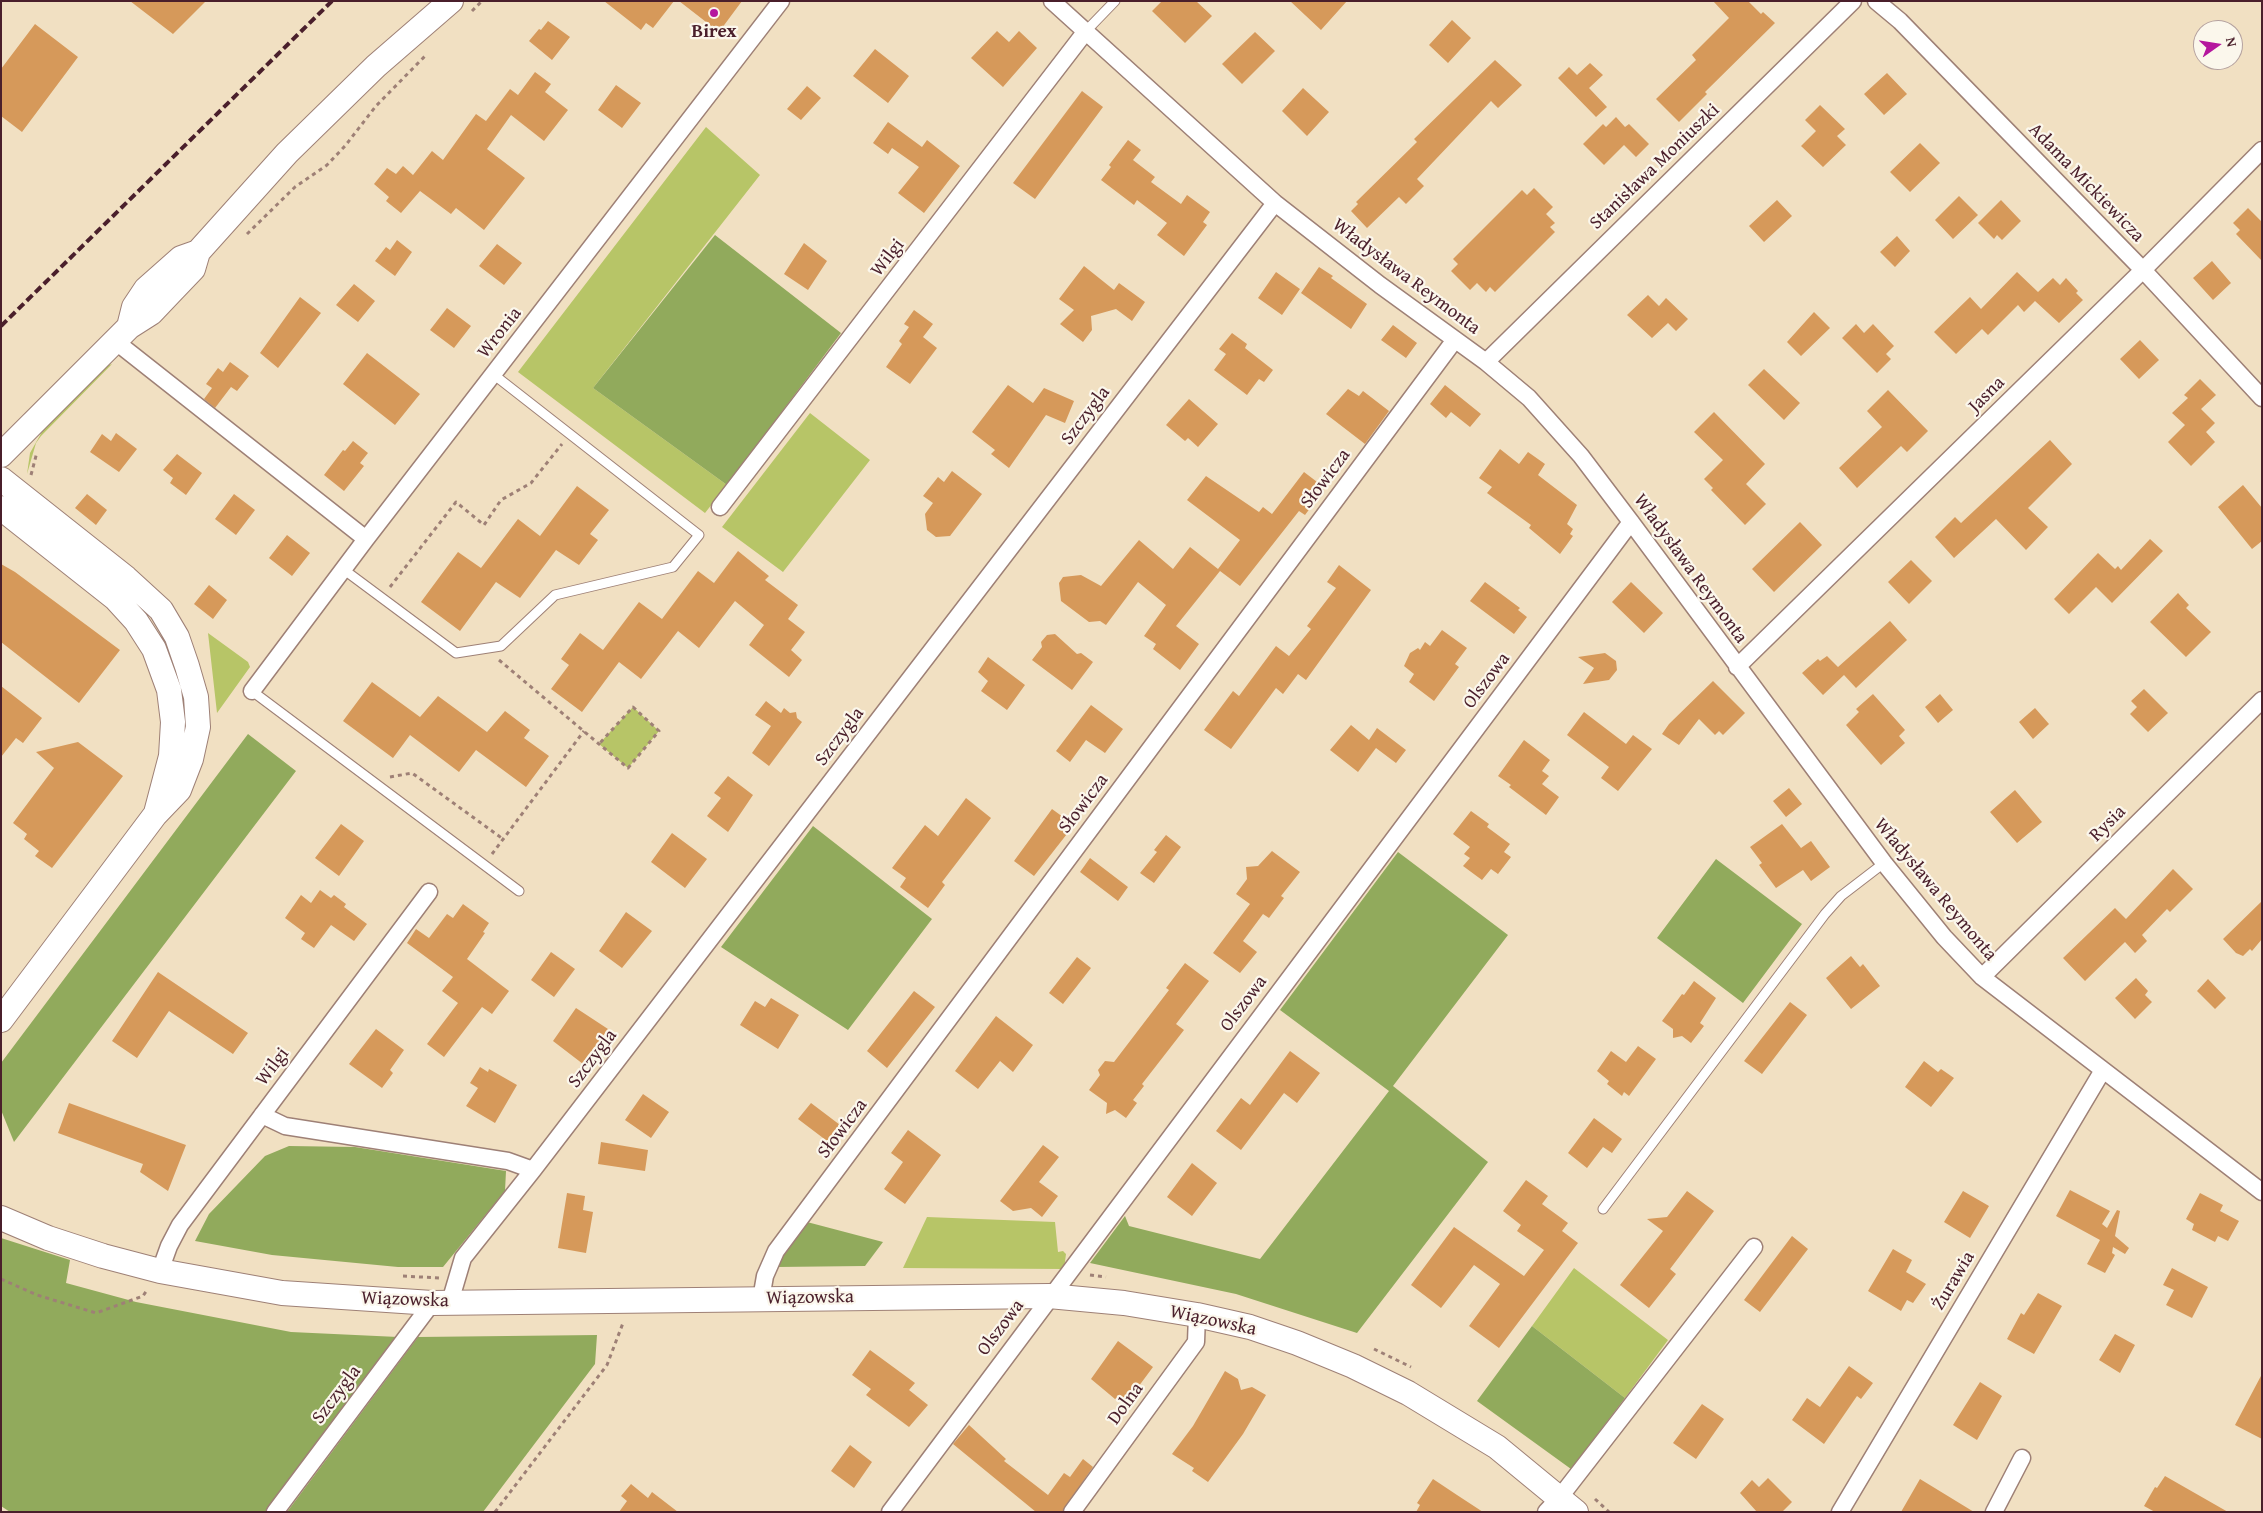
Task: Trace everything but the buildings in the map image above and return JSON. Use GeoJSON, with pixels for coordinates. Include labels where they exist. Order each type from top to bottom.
{"type":"FeatureCollection","features":[{"type":"Feature","properties":{"kind":"main road"},"geometry":{"type":"LineString","coordinates":[[1,455],[122,334],[151,313],[181,282],[192,269],[198,252],[294,146],[376,66],[451,1]]}},
{"type":"Feature","properties":{"kind":"main road"},"geometry":{"type":"LineString","coordinates":[[1,479],[140,590],[161,610],[177,637],[196,697],[198,726],[191,759],[179,790],[155,815],[1,1020]]}},
{"type":"Feature","properties":{"kind":"main road"},"geometry":{"type":"LineString","coordinates":[[1,508],[115,598],[136,621],[154,649],[169,690],[173,722],[171,756],[155,815]]}},
{"type":"Feature","properties":{"kind":"main road","name":"Wiązowska"},"geometry":{"type":"LineString","coordinates":[[1,1218],[48,1238],[103,1256],[160,1271],[282,1293],[441,1303],[1049,1296],[1124,1303],[1197,1315],[1250,1327],[1297,1343],[1353,1366],[1408,1393],[1497,1447],[1561,1507]]}},
{"type":"Feature","properties":{"kind":"street","name":"Wronia"},"geometry":{"type":"LineString","coordinates":[[252,691],[366,539],[781,1]]}},
{"type":"Feature","properties":{"kind":"street","name":"Władysława Reymonta"},"geometry":{"type":"LineString","coordinates":[[1052,1],[1275,203],[1454,341],[1486,362],[1529,398],[1581,456],[1632,522],[1737,667],[1884,863],[1944,937],[1982,977],[2262,1192]]}},
{"type":"Feature","properties":{"kind":"street","name":"Stanisława Moniuszki"},"geometry":{"type":"LineString","coordinates":[[1486,362],[1853,1]]}},
{"type":"Feature","properties":{"kind":"street","name":"Adama Mickiewicza"},"geometry":{"type":"LineString","coordinates":[[1876,1],[1900,21],[2143,270],[2262,398]]}},
{"type":"Feature","properties":{"kind":"street","name":"Wilgi"},"geometry":{"type":"LineString","coordinates":[[720,507],[1086,31]]}},
{"type":"Feature","properties":{"kind":"street","name":"Jasna"},"geometry":{"type":"LineString","coordinates":[[1737,667],[2143,270],[2262,150]]}},
{"type":"Feature","properties":{"kind":"street","name":"Szczygla"},"geometry":{"type":"LineString","coordinates":[[275,1512],[441,1303],[463,1258],[533,1170],[1275,203]]}},
{"type":"Feature","properties":{"kind":"street"},"geometry":{"type":"LineString","coordinates":[[122,334],[366,539]]}},
{"type":"Feature","properties":{"kind":"street","name":"Słowicza"},"geometry":{"type":"LineString","coordinates":[[761,1299],[765,1276],[776,1251],[1454,341]]}},
{"type":"Feature","properties":{"kind":"street","name":"Olszowa"},"geometry":{"type":"LineString","coordinates":[[890,1512],[1049,1296],[1632,522]]}},
{"type":"Feature","properties":{"kind":"street","name":"Rysia"},"geometry":{"type":"LineString","coordinates":[[1982,977],[2262,700]]}},
{"type":"Feature","properties":{"kind":"street","name":"Wilgi"},"geometry":{"type":"LineString","coordinates":[[160,1271],[169,1246],[180,1225],[428,892]]}},
{"type":"Feature","properties":{"kind":"street","name":"Żurawia"},"geometry":{"type":"LineString","coordinates":[[1840,1512],[2103,1070]]}},
{"type":"Feature","properties":{"kind":"street"},"geometry":{"type":"LineString","coordinates":[[262,1115],[285,1126],[508,1161],[533,1170]]}},
{"type":"Feature","properties":{"kind":"street"},"geometry":{"type":"LineString","coordinates":[[1561,1507],[1754,1247]]}},
{"type":"Feature","properties":{"kind":"street","name":"Dolna"},"geometry":{"type":"LineString","coordinates":[[1072,1512],[1196,1342],[1197,1315]]}},
{"type":"Feature","properties":{"kind":"street"},"geometry":{"type":"LineString","coordinates":[[1994,1512],[2022,1458]]}},
{"type":"Feature","properties":{"kind":"lane"},"geometry":{"type":"LineString","coordinates":[[1086,31],[1115,1]]}},
{"type":"Feature","properties":{"kind":"lane"},"geometry":{"type":"LineString","coordinates":[[344,569],[456,654],[501,646],[555,595],[673,567],[699,535],[493,374]]}},
{"type":"Feature","properties":{"kind":"lane"},"geometry":{"type":"LineString","coordinates":[[252,691],[518,891]]}},
{"type":"Feature","properties":{"kind":"lane"},"geometry":{"type":"LineString","coordinates":[[1603,1209],[1825,914],[1841,896],[1884,863]]}},
{"type":"Feature","properties":{"kind":"path"},"geometry":{"type":"LineString","coordinates":[[382,598],[456,502],[484,525],[501,500],[531,482],[570,434]]}},
{"type":"Feature","properties":{"kind":"path"},"geometry":{"type":"LineString","coordinates":[[486,649],[599,744],[628,768],[659,731],[633,707],[599,744]]}},
{"type":"Feature","properties":{"kind":"path"},"geometry":{"type":"LineString","coordinates":[[484,865],[584,731]]}},
{"type":"Feature","properties":{"kind":"path"},"geometry":{"type":"LineString","coordinates":[[388,777],[412,773],[503,839]]}},
{"type":"Feature","properties":{"kind":"path"},"geometry":{"type":"LineString","coordinates":[[1,1279],[37,1295],[96,1312],[143,1296],[160,1271]]}},
{"type":"Feature","properties":{"kind":"path"},"geometry":{"type":"LineString","coordinates":[[495,1512],[607,1365],[622,1328],[626,1300]]}},
{"type":"Feature","properties":{"kind":"green space"},"geometry":{"type":"Polygon","coordinates":[[[706,127],[760,175],[593,388],[727,485],[705,513],[518,372],[706,127]]]}},
{"type":"Feature","properties":{"kind":"green space"},"geometry":{"type":"Polygon","coordinates":[[[715,235],[841,333],[727,485],[593,388],[715,235]]]}},
{"type":"Feature","properties":{"kind":"green space"},"geometry":{"type":"Polygon","coordinates":[[[112,364],[41,436],[36,443],[27,474],[30,453],[43,430],[106,366],[112,364]]]}},
{"type":"Feature","properties":{"kind":"green space"},"geometry":{"type":"Polygon","coordinates":[[[810,413],[870,460],[783,572],[722,527],[810,413]]]}},
{"type":"Feature","properties":{"kind":"green space"},"geometry":{"type":"Polygon","coordinates":[[[208,633],[248,662],[250,667],[217,713],[208,633]]]}},
{"type":"Feature","properties":{"kind":"green space"},"geometry":{"type":"Polygon","coordinates":[[[633,707],[659,731],[628,768],[599,744],[633,707]]]}},
{"type":"Feature","properties":{"kind":"green space"},"geometry":{"type":"Polygon","coordinates":[[[248,734],[296,771],[14,1142],[1,1110],[1,1063],[248,734]]]}},
{"type":"Feature","properties":{"kind":"green space"},"geometry":{"type":"Polygon","coordinates":[[[813,826],[932,919],[848,1030],[721,947],[813,826]]]}},
{"type":"Feature","properties":{"kind":"green space"},"geometry":{"type":"Polygon","coordinates":[[[1398,852],[1508,935],[1393,1086],[1488,1162],[1357,1333],[1236,1294],[1090,1263],[1125,1216],[1129,1226],[1260,1259],[1389,1091],[1280,1010],[1398,852]]]}},
{"type":"Feature","properties":{"kind":"green space"},"geometry":{"type":"Polygon","coordinates":[[[1716,859],[1802,924],[1743,1003],[1657,938],[1716,859]]]}},
{"type":"Feature","properties":{"kind":"green space"},"geometry":{"type":"Polygon","coordinates":[[[289,1146],[355,1147],[506,1171],[505,1191],[443,1267],[398,1267],[272,1255],[195,1241],[209,1214],[265,1156],[289,1146]]]}},
{"type":"Feature","properties":{"kind":"green space"},"geometry":{"type":"Polygon","coordinates":[[[927,1217],[1055,1222],[1058,1252],[1063,1251],[1066,1254],[1064,1269],[903,1268],[927,1217]]]}},
{"type":"Feature","properties":{"kind":"green space"},"geometry":{"type":"Polygon","coordinates":[[[807,1222],[883,1242],[865,1266],[776,1267],[783,1253],[807,1222]]]}},
{"type":"Feature","properties":{"kind":"green space"},"geometry":{"type":"Polygon","coordinates":[[[1,1238],[70,1260],[66,1283],[136,1302],[291,1332],[398,1337],[266,1512],[10,1512],[1,1506],[1,1238]]]}},
{"type":"Feature","properties":{"kind":"green space"},"geometry":{"type":"Polygon","coordinates":[[[1574,1268],[1668,1340],[1625,1398],[1532,1326],[1574,1268]]]}},
{"type":"Feature","properties":{"kind":"green space"},"geometry":{"type":"Polygon","coordinates":[[[1532,1326],[1625,1398],[1571,1469],[1477,1401],[1532,1326]]]}},
{"type":"Feature","properties":{"kind":"green space"},"geometry":{"type":"Polygon","coordinates":[[[597,1335],[595,1364],[483,1512],[287,1512],[418,1337],[597,1335]]]}},
{"type":"Feature","properties":{"kind":"railway"},"geometry":{"type":"LineString","coordinates":[[1,326],[332,1]]}},
{"type":"Feature","properties":{"kind":"place","name":"Birex"},"geometry":{"type":"Point","coordinates":[714,13]}}]}
